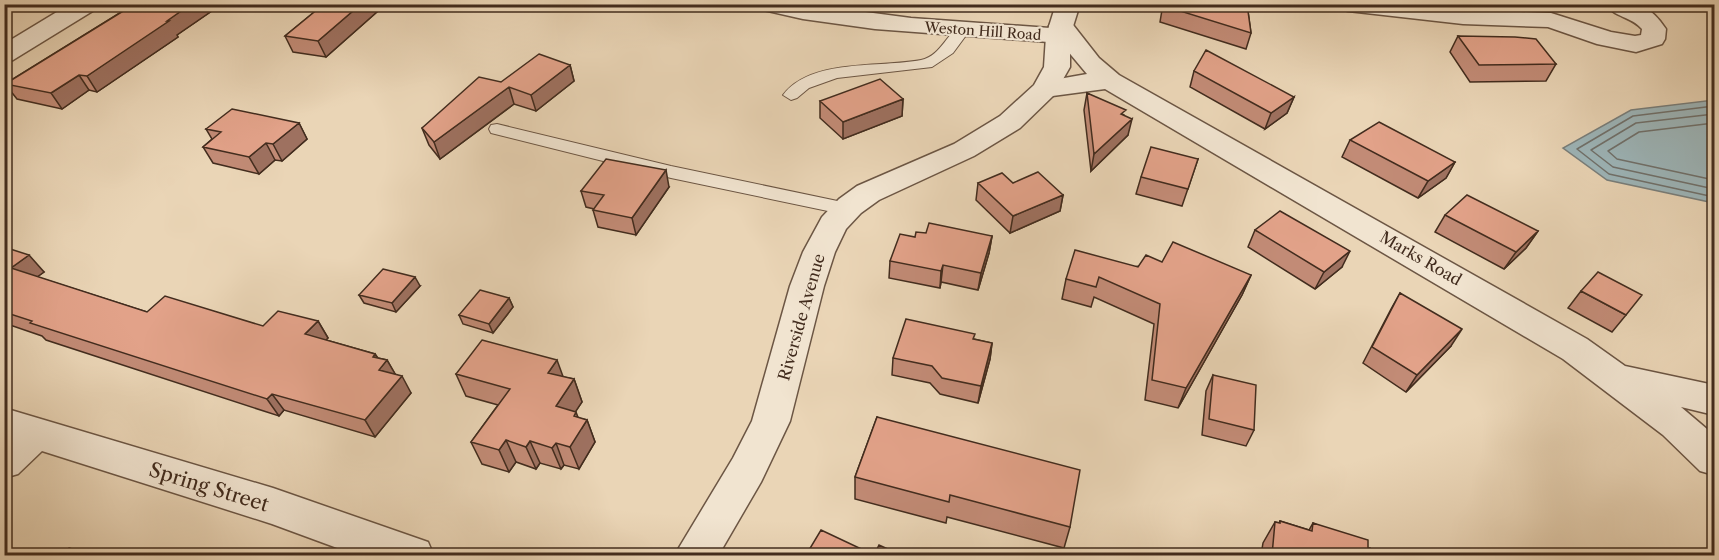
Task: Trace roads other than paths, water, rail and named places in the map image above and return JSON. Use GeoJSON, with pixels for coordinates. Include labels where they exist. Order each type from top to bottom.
{"type":"FeatureCollection","features":[{"type":"Feature","properties":{"kind":"street"},"geometry":{"type":"LineString","coordinates":[[4,56],[88,4]]}},
{"type":"Feature","properties":{"kind":"street","name":"Weston Hill Road"},"geometry":{"type":"LineString","coordinates":[[767,4],[828,16],[904,26],[963,30],[1062,22]]}},
{"type":"Feature","properties":{"kind":"street"},"geometry":{"type":"LineString","coordinates":[[1348,4],[1463,17],[1557,12],[1606,39],[1636,44],[1653,39],[1654,29],[1645,17],[1617,4]]}},
{"type":"Feature","properties":{"kind":"street","name":"Marks Road"},"geometry":{"type":"LineString","coordinates":[[1062,22],[1090,63],[1110,81],[1461,281],[1575,349],[1676,424],[1714,459]]}},
{"type":"Feature","properties":{"kind":"street","name":"Riverside Avenue"},"geometry":{"type":"LineString","coordinates":[[695,555],[747,470],[771,421],[819,252],[833,224],[847,209],[868,193],[964,150],[1010,122],[1045,89],[1057,67],[1062,22]]}},
{"type":"Feature","properties":{"kind":"street"},"geometry":{"type":"LineString","coordinates":[[1045,89],[1078,83],[1110,81]]}},
{"type":"Feature","properties":{"kind":"street"},"geometry":{"type":"LineString","coordinates":[[1617,378],[1714,400]]}},
{"type":"Feature","properties":{"kind":"street"},"geometry":{"type":"LineString","coordinates":[[4,462],[20,428]]}},
{"type":"Feature","properties":{"kind":"street","name":"Spring Street"},"geometry":{"type":"LineString","coordinates":[[20,428],[273,506],[413,555]]}},
{"type":"Feature","properties":{"kind":"lane"},"geometry":{"type":"LineString","coordinates":[[791,95],[804,83],[826,76],[927,64],[939,59],[950,49],[963,30]]}},
{"type":"Feature","properties":{"kind":"lane"},"geometry":{"type":"LineString","coordinates":[[496,129],[639,165],[847,209]]}},
{"type":"Feature","properties":{"kind":"water"},"geometry":{"type":"Polygon","coordinates":[[[1714,100],[1714,203],[1607,180],[1563,148],[1631,110],[1714,100]]]}}]}
